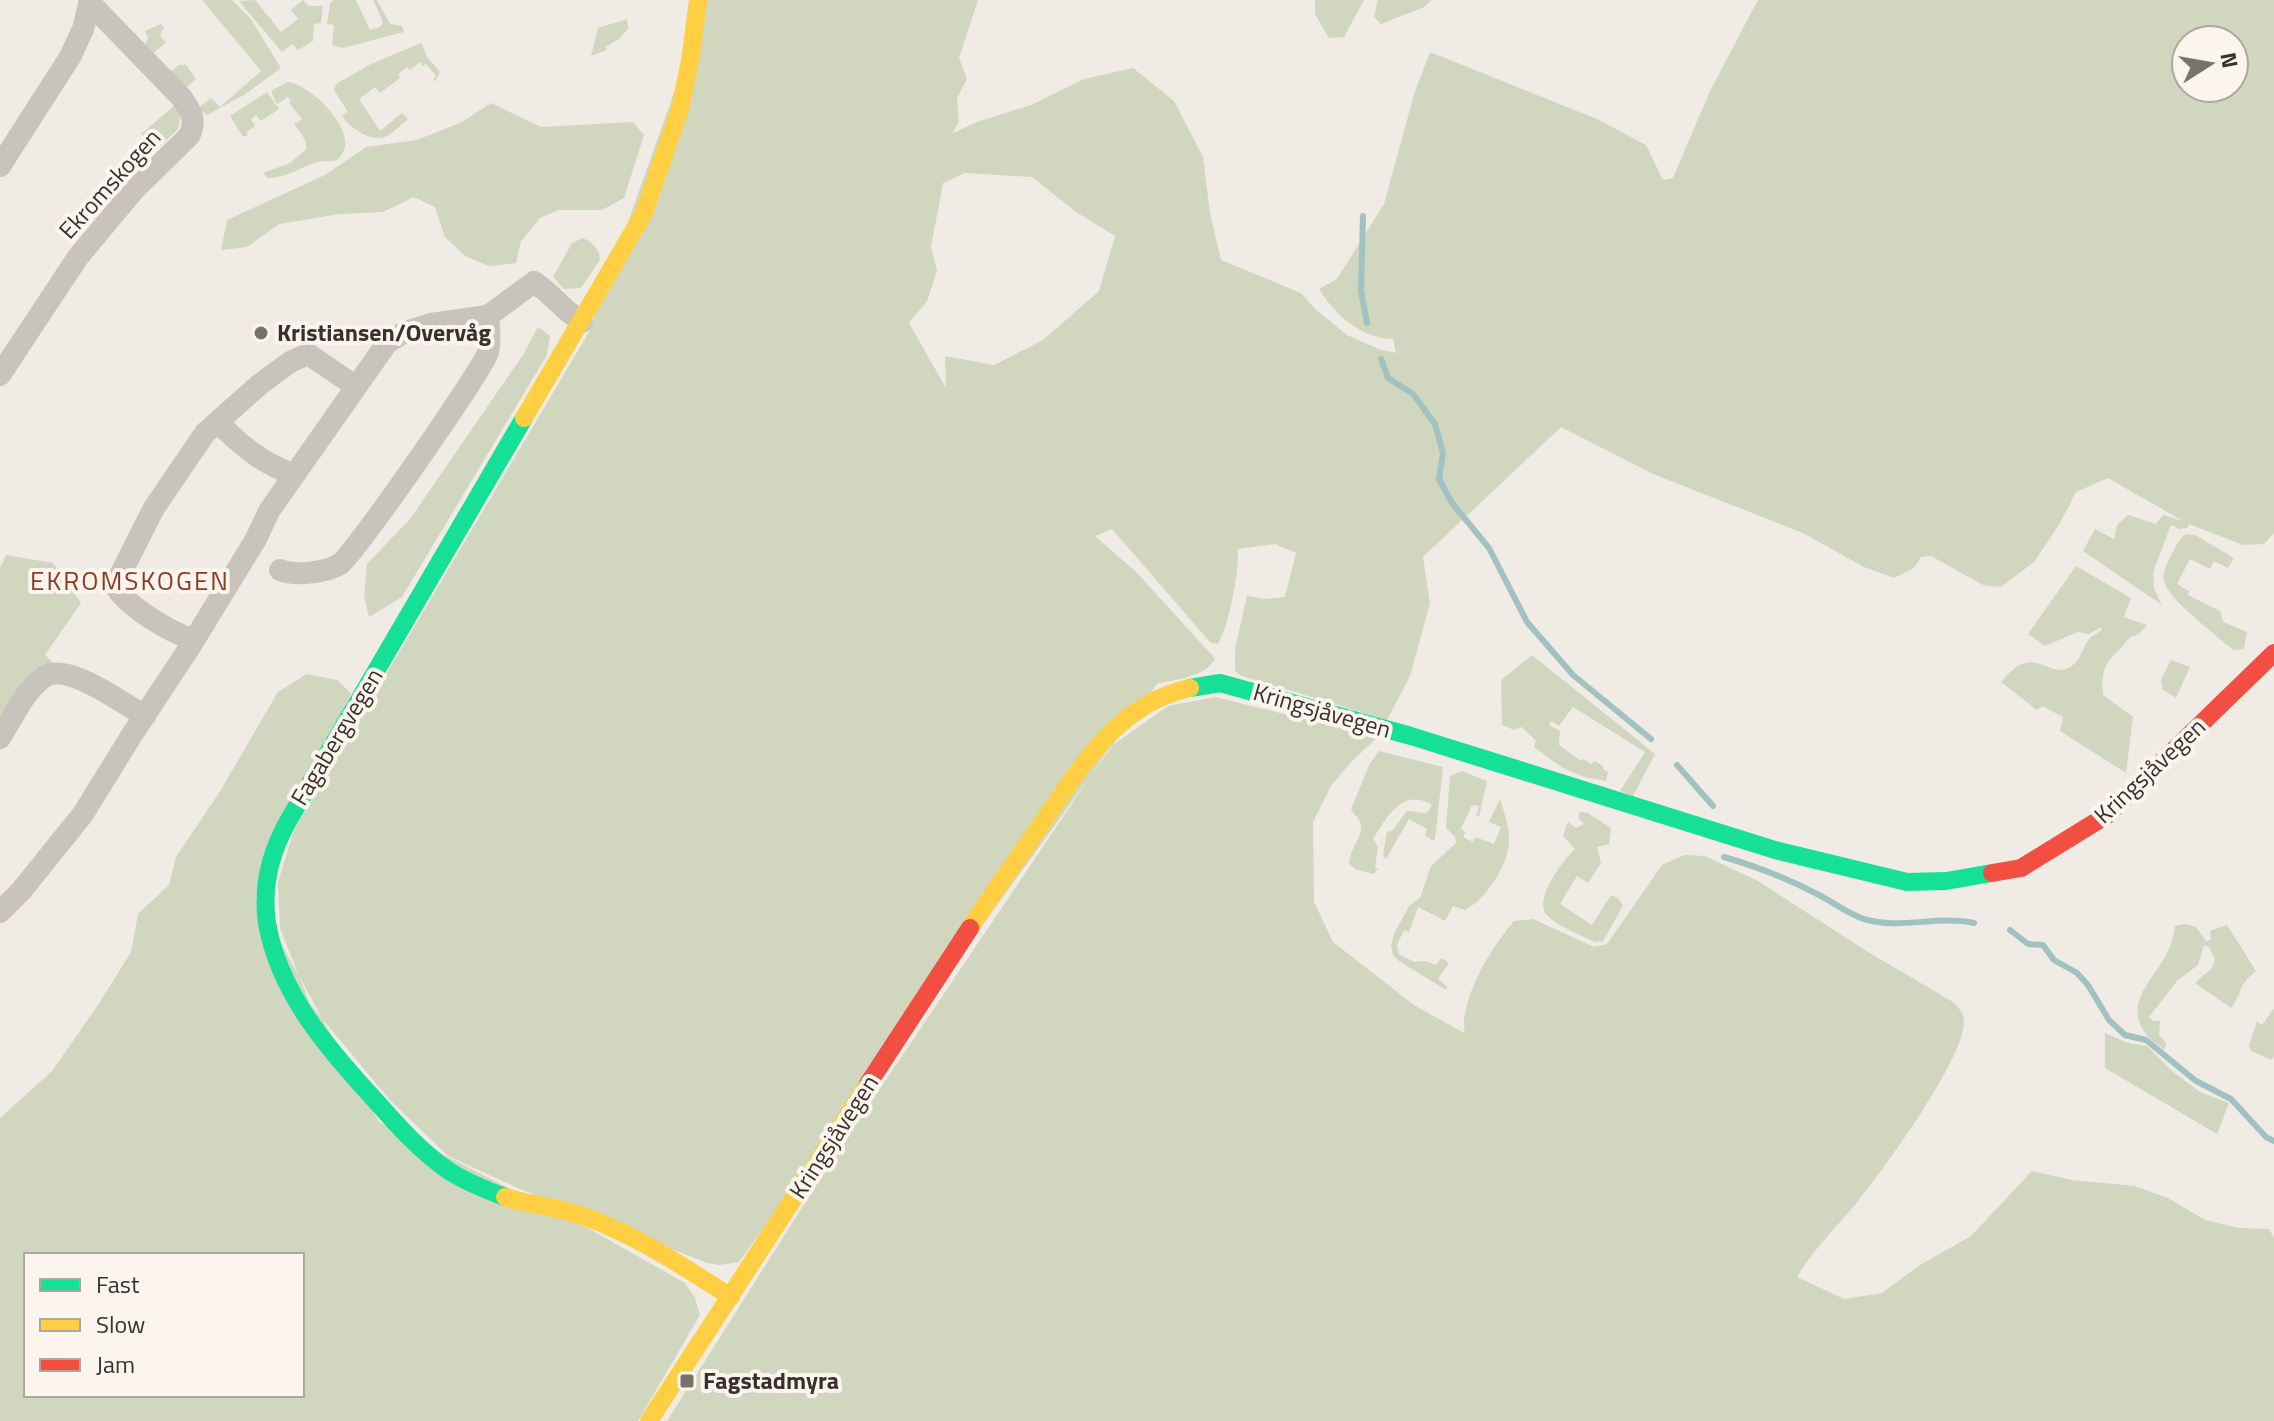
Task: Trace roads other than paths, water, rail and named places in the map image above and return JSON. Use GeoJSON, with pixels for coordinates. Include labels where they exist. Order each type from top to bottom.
{"type":"FeatureCollection","features":[{"type":"Feature","properties":{"kind":"street","name":"Fagabergvegen"},"geometry":{"type":"LineString","coordinates":[[698,0],[691,69],[665,163],[644,213],[285,827],[271,857],[266,903],[270,938],[283,979],[304,1015],[334,1055],[408,1135],[450,1171],[480,1187],[518,1201],[587,1217],[662,1252],[731,1297]]}},
{"type":"Feature","properties":{"kind":"street"},"geometry":{"type":"LineString","coordinates":[[0,166],[70,57],[83,29],[89,1]]}},
{"type":"Feature","properties":{"kind":"street","name":"Ekromskogen"},"geometry":{"type":"LineString","coordinates":[[0,375],[78,257],[134,190],[189,136],[194,127],[191,112],[182,98],[89,1]]}},
{"type":"Feature","properties":{"kind":"street"},"geometry":{"type":"LineString","coordinates":[[0,912],[21,891],[83,814],[194,640],[293,474],[387,343],[403,333],[431,324],[488,316],[534,282],[548,291],[563,310],[582,322]]}},
{"type":"Feature","properties":{"kind":"street"},"geometry":{"type":"LineString","coordinates":[[280,570],[290,574],[341,564],[362,539],[488,352],[488,316]]}},
{"type":"Feature","properties":{"kind":"street"},"geometry":{"type":"LineString","coordinates":[[194,640],[168,628],[120,596],[115,585],[168,483],[205,433],[290,362],[308,354],[355,386]]}},
{"type":"Feature","properties":{"kind":"street"},"geometry":{"type":"LineString","coordinates":[[218,422],[254,455],[293,474]]}},
{"type":"Feature","properties":{"kind":"street","name":"Kringsjåvegen"},"geometry":{"type":"LineString","coordinates":[[649,1421],[972,924],[1098,743],[1119,722],[1158,697],[1198,685],[1220,683],[1423,740],[1775,850],[1907,882],[1946,881],[2021,868],[2107,815],[2274,653]]}},
{"type":"Feature","properties":{"kind":"street"},"geometry":{"type":"LineString","coordinates":[[0,738],[36,684],[47,675],[59,672],[76,677],[145,716]]}},
{"type":"Feature","properties":{"kind":"waterway"},"geometry":{"type":"LineString","coordinates":[[1363,216],[1361,291],[1367,323]]}},
{"type":"Feature","properties":{"kind":"waterway"},"geometry":{"type":"LineString","coordinates":[[1381,359],[1388,378],[1413,394],[1435,424],[1443,453],[1439,479],[1452,503],[1489,548],[1527,622],[1573,675],[1651,739]]}},
{"type":"Feature","properties":{"kind":"waterway"},"geometry":{"type":"LineString","coordinates":[[1677,765],[1713,806]]}},
{"type":"Feature","properties":{"kind":"waterway"},"geometry":{"type":"LineString","coordinates":[[1724,857],[1793,882],[1864,919],[1892,923],[1974,923]]}},
{"type":"Feature","properties":{"kind":"waterway"},"geometry":{"type":"LineString","coordinates":[[2010,930],[2028,944],[2043,945],[2054,960],[2077,973],[2109,1020],[2125,1035],[2146,1040],[2196,1081],[2231,1099],[2266,1137],[2274,1141]]}},
{"type":"Feature","properties":{"kind":"place","name":"Kristiansen/Overvåg"},"geometry":{"type":"Point","coordinates":[261,333]}},
{"type":"Feature","properties":{"kind":"place","name":"Fagstadmyra"},"geometry":{"type":"Point","coordinates":[687,1381]}},
{"type":"Feature","properties":{"kind":"district","name":"EKROMSKOGEN"},"geometry":{"type":"Point","coordinates":[130,581]}}]}
